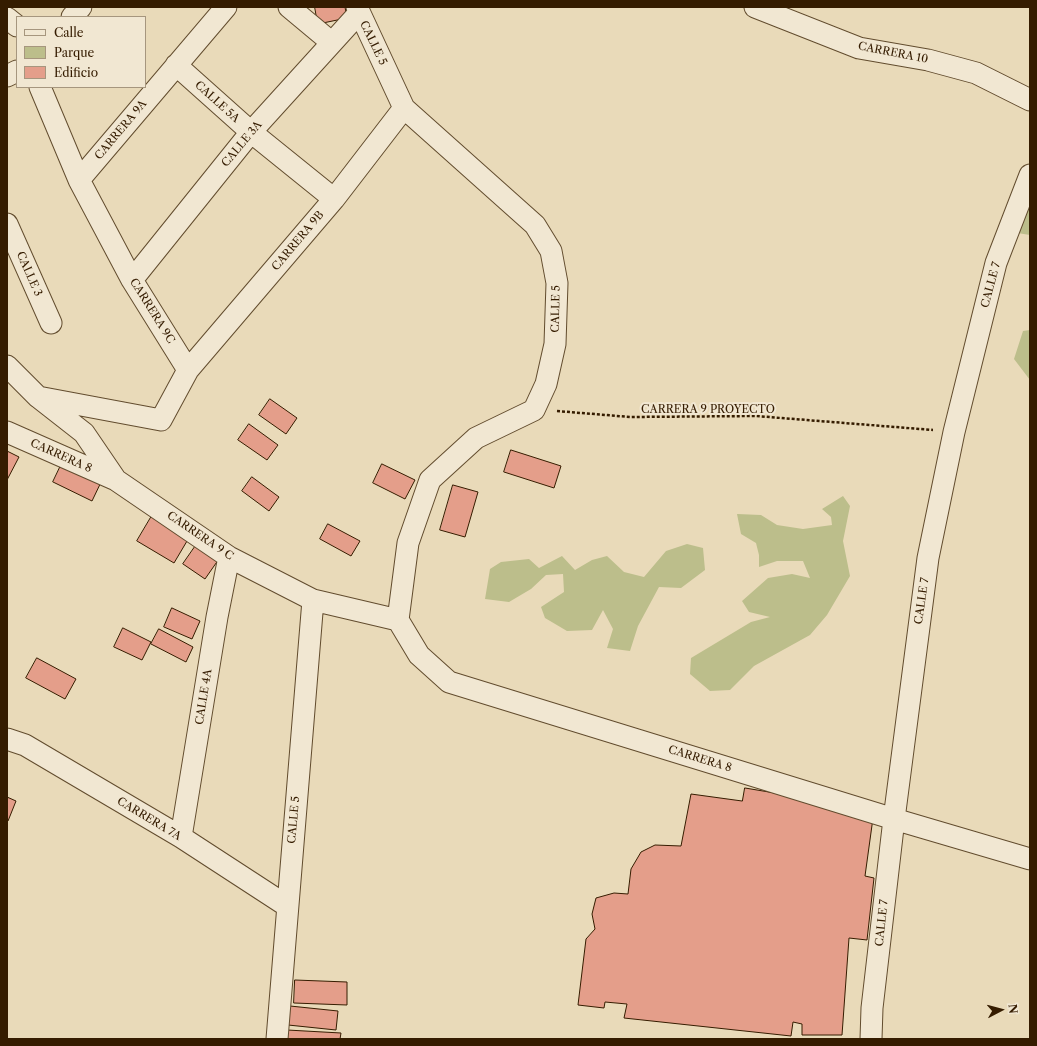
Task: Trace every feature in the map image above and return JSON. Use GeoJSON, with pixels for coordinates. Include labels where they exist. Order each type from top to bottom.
{"type":"FeatureCollection","features":[{"type":"Feature","properties":{"kind":"street"},"geometry":{"type":"LineString","coordinates":[[73,16],[81,7]]}},
{"type":"Feature","properties":{"kind":"street","name":"CARRERA 9A"},"geometry":{"type":"LineString","coordinates":[[79,180],[226,7]]}},
{"type":"Feature","properties":{"kind":"street"},"geometry":{"type":"LineString","coordinates":[[289,7],[331,42]]}},
{"type":"Feature","properties":{"kind":"street","name":"CARRERA 10"},"geometry":{"type":"LineString","coordinates":[[755,7],[859,48],[928,60],[976,73],[1030,100]]}},
{"type":"Feature","properties":{"kind":"street","name":"CALLE 3A"},"geometry":{"type":"LineString","coordinates":[[132,280],[252,132],[358,10]]}},
{"type":"Feature","properties":{"kind":"street","name":"CALLE 5"},"geometry":{"type":"LineString","coordinates":[[358,10],[404,108],[535,226],[551,251],[556,283],[555,344],[546,384],[534,410]]}},
{"type":"Feature","properties":{"kind":"street"},"geometry":{"type":"LineString","coordinates":[[7,18],[16,25]]}},
{"type":"Feature","properties":{"kind":"street","name":"CALLE 5A"},"geometry":{"type":"LineString","coordinates":[[176,65],[252,132],[334,199]]}},
{"type":"Feature","properties":{"kind":"street"},"geometry":{"type":"LineString","coordinates":[[7,76],[16,72]]}},
{"type":"Feature","properties":{"kind":"street","name":"CARRERA 9C"},"geometry":{"type":"LineString","coordinates":[[40,88],[79,180],[132,280],[188,370]]}},
{"type":"Feature","properties":{"kind":"street","name":"CARRERA 9B"},"geometry":{"type":"LineString","coordinates":[[188,370],[334,199],[404,108]]}},
{"type":"Feature","properties":{"kind":"street","name":"CALLE 7"},"geometry":{"type":"LineString","coordinates":[[870,1039],[872,1008],[894,819],[928,558],[954,432],[996,263],[1030,174]]}},
{"type":"Feature","properties":{"kind":"street","name":"CALLE 3"},"geometry":{"type":"LineString","coordinates":[[7,224],[51,323]]}},
{"type":"Feature","properties":{"kind":"street","name":"CARRERA 9 C"},"geometry":{"type":"LineString","coordinates":[[7,366],[38,396],[84,433],[116,480],[229,557],[313,600],[398,620]]}},
{"type":"Feature","properties":{"kind":"street"},"geometry":{"type":"LineString","coordinates":[[38,396],[161,420],[188,370]]}},
{"type":"Feature","properties":{"kind":"street"},"geometry":{"type":"LineString","coordinates":[[398,620],[408,543],[430,480],[476,438],[534,410]]}},
{"type":"Feature","properties":{"kind":"street","name":"CARRERA 8"},"geometry":{"type":"LineString","coordinates":[[7,432],[116,480]]}},
{"type":"Feature","properties":{"kind":"street","name":"CALLE 4A"},"geometry":{"type":"LineString","coordinates":[[181,837],[217,617],[229,557]]}},
{"type":"Feature","properties":{"kind":"street","name":"CALLE 5"},"geometry":{"type":"LineString","coordinates":[[277,1039],[313,600]]}},
{"type":"Feature","properties":{"kind":"street","name":"CARRERA 8"},"geometry":{"type":"LineString","coordinates":[[398,620],[419,655],[449,682],[894,819],[1030,859]]}},
{"type":"Feature","properties":{"kind":"street","name":"CARRERA 7A"},"geometry":{"type":"LineString","coordinates":[[7,740],[25,745],[181,837],[287,906]]}},
{"type":"Feature","properties":{"kind":"path","name":"CARRERA 9 PROYECTO"},"geometry":{"type":"LineString","coordinates":[[534,410],[630,418],[756,416],[954,432]]}},
{"type":"Feature","properties":{"kind":"green space"},"geometry":{"type":"Polygon","coordinates":[[[1030,189],[1030,235],[1011,232],[1030,189]]]}},
{"type":"Feature","properties":{"kind":"green space"},"geometry":{"type":"Polygon","coordinates":[[[1030,330],[1030,380],[1014,359],[1023,331],[1030,330]]]}},
{"type":"Feature","properties":{"kind":"green space"},"geometry":{"type":"Polygon","coordinates":[[[843,496],[850,506],[843,541],[850,576],[827,615],[810,635],[754,666],[730,690],[710,691],[690,674],[691,658],[751,622],[770,617],[749,612],[742,601],[768,578],[792,574],[810,578],[803,561],[777,561],[759,567],[759,555],[756,543],[741,534],[737,514],[761,515],[777,525],[803,529],[832,525],[831,517],[822,509],[843,496]]]}},
{"type":"Feature","properties":{"kind":"green space"},"geometry":{"type":"Polygon","coordinates":[[[687,544],[703,548],[705,570],[681,588],[659,587],[638,626],[630,651],[607,648],[613,629],[603,610],[592,630],[567,631],[545,618],[541,607],[564,592],[563,574],[546,575],[531,589],[509,602],[485,599],[490,569],[501,562],[529,559],[539,568],[562,556],[575,570],[592,560],[607,556],[624,572],[644,577],[666,551],[687,544]]]}},
{"type":"Feature","properties":{"kind":"building"},"geometry":{"type":"Polygon","coordinates":[[[315,7],[345,7],[347,18],[318,24],[315,7]]]}},
{"type":"Feature","properties":{"kind":"building"},"geometry":{"type":"Polygon","coordinates":[[[270,399],[297,418],[286,434],[259,415],[270,399]]]}},
{"type":"Feature","properties":{"kind":"building"},"geometry":{"type":"Polygon","coordinates":[[[249,424],[278,445],[267,460],[238,440],[249,424]]]}},
{"type":"Feature","properties":{"kind":"building"},"geometry":{"type":"Polygon","coordinates":[[[511,450],[561,466],[554,488],[504,472],[511,450]]]}},
{"type":"Feature","properties":{"kind":"building"},"geometry":{"type":"Polygon","coordinates":[[[7,451],[19,457],[7,480],[7,451]]]}},
{"type":"Feature","properties":{"kind":"building"},"geometry":{"type":"Polygon","coordinates":[[[64,459],[103,478],[92,501],[53,482],[64,459]]]}},
{"type":"Feature","properties":{"kind":"building"},"geometry":{"type":"Polygon","coordinates":[[[382,464],[415,480],[405,499],[373,483],[382,464]]]}},
{"type":"Feature","properties":{"kind":"building"},"geometry":{"type":"Polygon","coordinates":[[[252,477],[279,497],[269,511],[242,491],[252,477]]]}},
{"type":"Feature","properties":{"kind":"building"},"geometry":{"type":"Polygon","coordinates":[[[453,485],[478,492],[465,537],[440,530],[453,485]]]}},
{"type":"Feature","properties":{"kind":"building"},"geometry":{"type":"Polygon","coordinates":[[[153,514],[190,536],[174,563],[137,541],[153,514]]]}},
{"type":"Feature","properties":{"kind":"building"},"geometry":{"type":"Polygon","coordinates":[[[328,524],[360,541],[351,556],[320,539],[328,524]]]}},
{"type":"Feature","properties":{"kind":"building"},"geometry":{"type":"Polygon","coordinates":[[[199,541],[221,556],[205,579],[183,564],[199,541]]]}},
{"type":"Feature","properties":{"kind":"building"},"geometry":{"type":"Polygon","coordinates":[[[172,608],[200,621],[192,639],[164,627],[172,608]]]}},
{"type":"Feature","properties":{"kind":"building"},"geometry":{"type":"Polygon","coordinates":[[[123,628],[151,642],[142,660],[114,647],[123,628]]]}},
{"type":"Feature","properties":{"kind":"building"},"geometry":{"type":"Polygon","coordinates":[[[159,629],[193,647],[186,662],[151,644],[159,629]]]}},
{"type":"Feature","properties":{"kind":"building"},"geometry":{"type":"Polygon","coordinates":[[[37,658],[76,679],[65,699],[26,678],[37,658]]]}},
{"type":"Feature","properties":{"kind":"building"},"geometry":{"type":"Polygon","coordinates":[[[745,788],[775,793],[873,818],[865,876],[874,878],[867,940],[849,938],[842,1035],[802,1035],[802,1024],[793,1022],[791,1036],[624,1018],[627,1004],[605,1002],[604,1008],[578,1005],[586,939],[595,929],[592,914],[596,898],[614,893],[628,894],[631,869],[641,852],[655,845],[681,846],[691,794],[742,801],[745,788]]]}},
{"type":"Feature","properties":{"kind":"building"},"geometry":{"type":"Polygon","coordinates":[[[7,797],[16,801],[8,821],[7,821],[7,797]]]}},
{"type":"Feature","properties":{"kind":"building"},"geometry":{"type":"Polygon","coordinates":[[[295,980],[347,982],[347,1005],[294,1003],[295,980]]]}},
{"type":"Feature","properties":{"kind":"building"},"geometry":{"type":"Polygon","coordinates":[[[290,1006],[338,1011],[336,1030],[288,1025],[290,1006]]]}},
{"type":"Feature","properties":{"kind":"building"},"geometry":{"type":"Polygon","coordinates":[[[287,1030],[341,1033],[340,1039],[287,1039],[287,1030]]]}}]}
